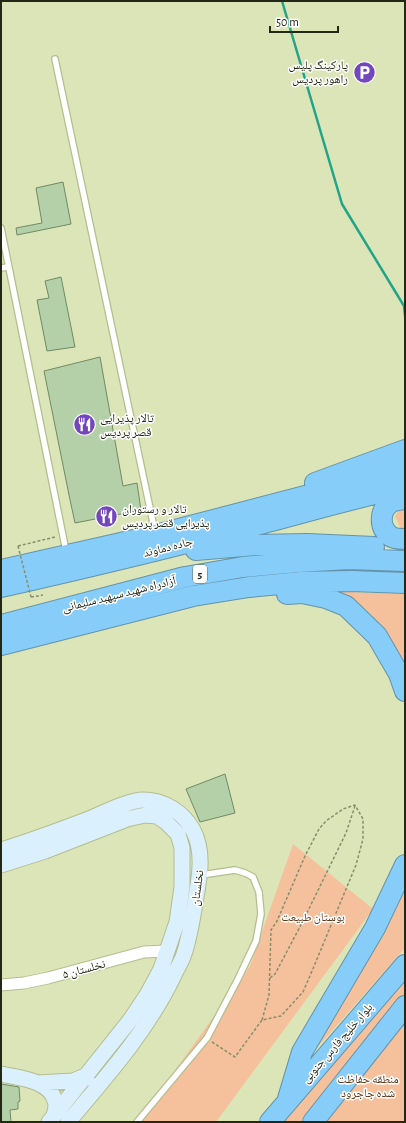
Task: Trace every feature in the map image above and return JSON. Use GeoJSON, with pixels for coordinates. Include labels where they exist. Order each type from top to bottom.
{"type":"FeatureCollection","features":[{"type":"Feature","properties":{"kind":"highway"},"geometry":{"type":"LineString","coordinates":[[240,513],[346,471],[405,450]]}},
{"type":"Feature","properties":{"kind":"highway","name":"جاده دماوند"},"geometry":{"type":"LineString","coordinates":[[1,570],[156,535],[405,470]]}},
{"type":"Feature","properties":{"kind":"highway","name":"جاده دماوند"},"geometry":{"type":"LineString","coordinates":[[1,587],[107,563],[358,497],[405,487]]}},
{"type":"Feature","properties":{"kind":"highway"},"geometry":{"type":"LineString","coordinates":[[405,499],[390,503],[382,516],[382,523],[390,536],[397,539],[405,539]]}},
{"type":"Feature","properties":{"kind":"highway"},"geometry":{"type":"LineString","coordinates":[[107,563],[198,550],[255,545],[307,544],[405,548]]}},
{"type":"Feature","properties":{"kind":"highway","name":"آزادراه شهید سپهبد سلیمانی"},"geometry":{"type":"LineString","coordinates":[[1,625],[185,577],[243,567],[298,562],[348,560],[405,561]]}},
{"type":"Feature","properties":{"kind":"highway","name":"آزادراه شهید سپهبد سلیمانی"},"geometry":{"type":"LineString","coordinates":[[1,645],[193,596],[249,587],[302,582],[351,581],[405,583]]}},
{"type":"Feature","properties":{"kind":"highway"},"geometry":{"type":"LineString","coordinates":[[193,596],[244,596],[302,593],[326,598],[346,606],[377,636],[399,674],[405,691]]}},
{"type":"Feature","properties":{"kind":"highway"},"geometry":{"type":"LineString","coordinates":[[287,1102],[302,1052],[375,928],[405,865]]}},
{"type":"Feature","properties":{"kind":"highway","name":"بلوار خلیج فارس جنوبی"},"geometry":{"type":"LineString","coordinates":[[270,1122],[405,965]]}},
{"type":"Feature","properties":{"kind":"highway"},"geometry":{"type":"LineString","coordinates":[[314,1122],[404,1008]]}},
{"type":"Feature","properties":{"kind":"street","name":"نخلستان"},"geometry":{"type":"LineString","coordinates":[[1,850],[41,837],[122,805],[142,800],[158,802],[176,810],[190,824],[198,840],[200,875],[184,954],[168,988],[144,1028],[68,1122]]}},
{"type":"Feature","properties":{"kind":"street","name":"نخلستان"},"geometry":{"type":"LineString","coordinates":[[1,865],[45,851],[126,819],[145,815],[157,816],[166,822],[178,834],[182,848],[182,887],[178,922],[161,969],[132,1019],[52,1119]]}},
{"type":"Feature","properties":{"kind":"street","name":"نخلستان ۵"},"geometry":{"type":"LineString","coordinates":[[1,986],[48,978],[144,952],[167,951]]}},
{"type":"Feature","properties":{"kind":"street"},"geometry":{"type":"LineString","coordinates":[[1,1074],[37,1083],[49,1088],[56,1101],[52,1119]]}},
{"type":"Feature","properties":{"kind":"street"},"geometry":{"type":"LineString","coordinates":[[37,1083],[73,1081],[85,1076],[98,1086]]}},
{"type":"Feature","properties":{"kind":"street"},"geometry":{"type":"LineString","coordinates":[[259,1122],[287,1102]]}},
{"type":"Feature","properties":{"kind":"lane"},"geometry":{"type":"LineString","coordinates":[[55,59],[156,535]]}},
{"type":"Feature","properties":{"kind":"lane"},"geometry":{"type":"LineString","coordinates":[[1,228],[67,556]]}},
{"type":"Feature","properties":{"kind":"lane"},"geometry":{"type":"LineString","coordinates":[[1,268],[8,267]]}},
{"type":"Feature","properties":{"kind":"lane"},"geometry":{"type":"LineString","coordinates":[[137,1122],[207,1038],[256,941],[261,914],[259,892],[253,877],[245,872],[235,870],[200,875]]}},
{"type":"Feature","properties":{"kind":"path"},"geometry":{"type":"LineString","coordinates":[[43,594],[31,597],[18,546],[63,535]]}},
{"type":"Feature","properties":{"kind":"path"},"geometry":{"type":"LineString","coordinates":[[207,1038],[235,1057],[262,1020],[269,994],[271,930],[279,916],[288,892],[319,829],[326,821],[343,809],[355,805]]}},
{"type":"Feature","properties":{"kind":"path"},"geometry":{"type":"LineString","coordinates":[[270,978],[276,974],[303,921],[346,833],[355,805]]}},
{"type":"Feature","properties":{"kind":"path"},"geometry":{"type":"LineString","coordinates":[[262,1020],[281,1016],[302,992],[312,971],[356,865],[363,839],[364,820],[355,805]]}},
{"type":"Feature","properties":{"kind":"green space"},"geometry":{"type":"Polygon","coordinates":[[[405,508],[405,529],[401,529],[395,516],[400,509],[405,508]]]}},
{"type":"Feature","properties":{"kind":"green space"},"geometry":{"type":"Polygon","coordinates":[[[322,591],[405,594],[405,666],[384,630],[371,614],[350,599],[322,591]]]}},
{"type":"Feature","properties":{"kind":"green space","name":"بوستان طبیعت"},"geometry":{"type":"Polygon","coordinates":[[[293,844],[373,909],[216,1122],[138,1122],[250,966],[293,844]]]}},
{"type":"Feature","properties":{"kind":"green space"},"geometry":{"type":"Polygon","coordinates":[[[405,891],[405,948],[309,1057],[388,925],[405,891]]]}},
{"type":"Feature","properties":{"kind":"green space","name":"منطقه حفاظت شده جاجرود"},"geometry":{"type":"Polygon","coordinates":[[[405,975],[405,1122],[281,1122],[405,975]]]}},
{"type":"Feature","properties":{"kind":"building"},"geometry":{"type":"Polygon","coordinates":[[[63,182],[71,224],[17,235],[16,228],[42,223],[36,188],[63,182]]]}},
{"type":"Feature","properties":{"kind":"building"},"geometry":{"type":"Polygon","coordinates":[[[61,277],[75,347],[47,351],[37,300],[49,298],[45,281],[61,277]]]}},
{"type":"Feature","properties":{"kind":"building","name":"تالار پذیرایی قصر پردیس"},"geometry":{"type":"Polygon","coordinates":[[[100,357],[123,486],[137,483],[141,510],[75,523],[44,371],[100,357]]]}},
{"type":"Feature","properties":{"kind":"building"},"geometry":{"type":"Polygon","coordinates":[[[225,774],[235,813],[200,822],[186,789],[225,774]]]}},
{"type":"Feature","properties":{"kind":"building"},"geometry":{"type":"Polygon","coordinates":[[[1,1084],[19,1087],[20,1101],[18,1102],[18,1109],[10,1110],[11,1122],[1,1122],[1,1084]]]}},
{"type":"Feature","properties":{"kind":"waterway"},"geometry":{"type":"LineString","coordinates":[[282,1],[342,204],[404,306],[405,316]]}},
{"type":"Feature","properties":{"kind":"place","name":"پارکینگ پلیس راهور پردیس"},"geometry":{"type":"Point","coordinates":[364,72]}},
{"type":"Feature","properties":{"kind":"place","name":"تالار پذیرایی قصر پردیس"},"geometry":{"type":"Point","coordinates":[84,425]}},
{"type":"Feature","properties":{"kind":"place","name":"تالار و رستوران پذیرایی قصر پردیس"},"geometry":{"type":"Point","coordinates":[107,516]}}]}
